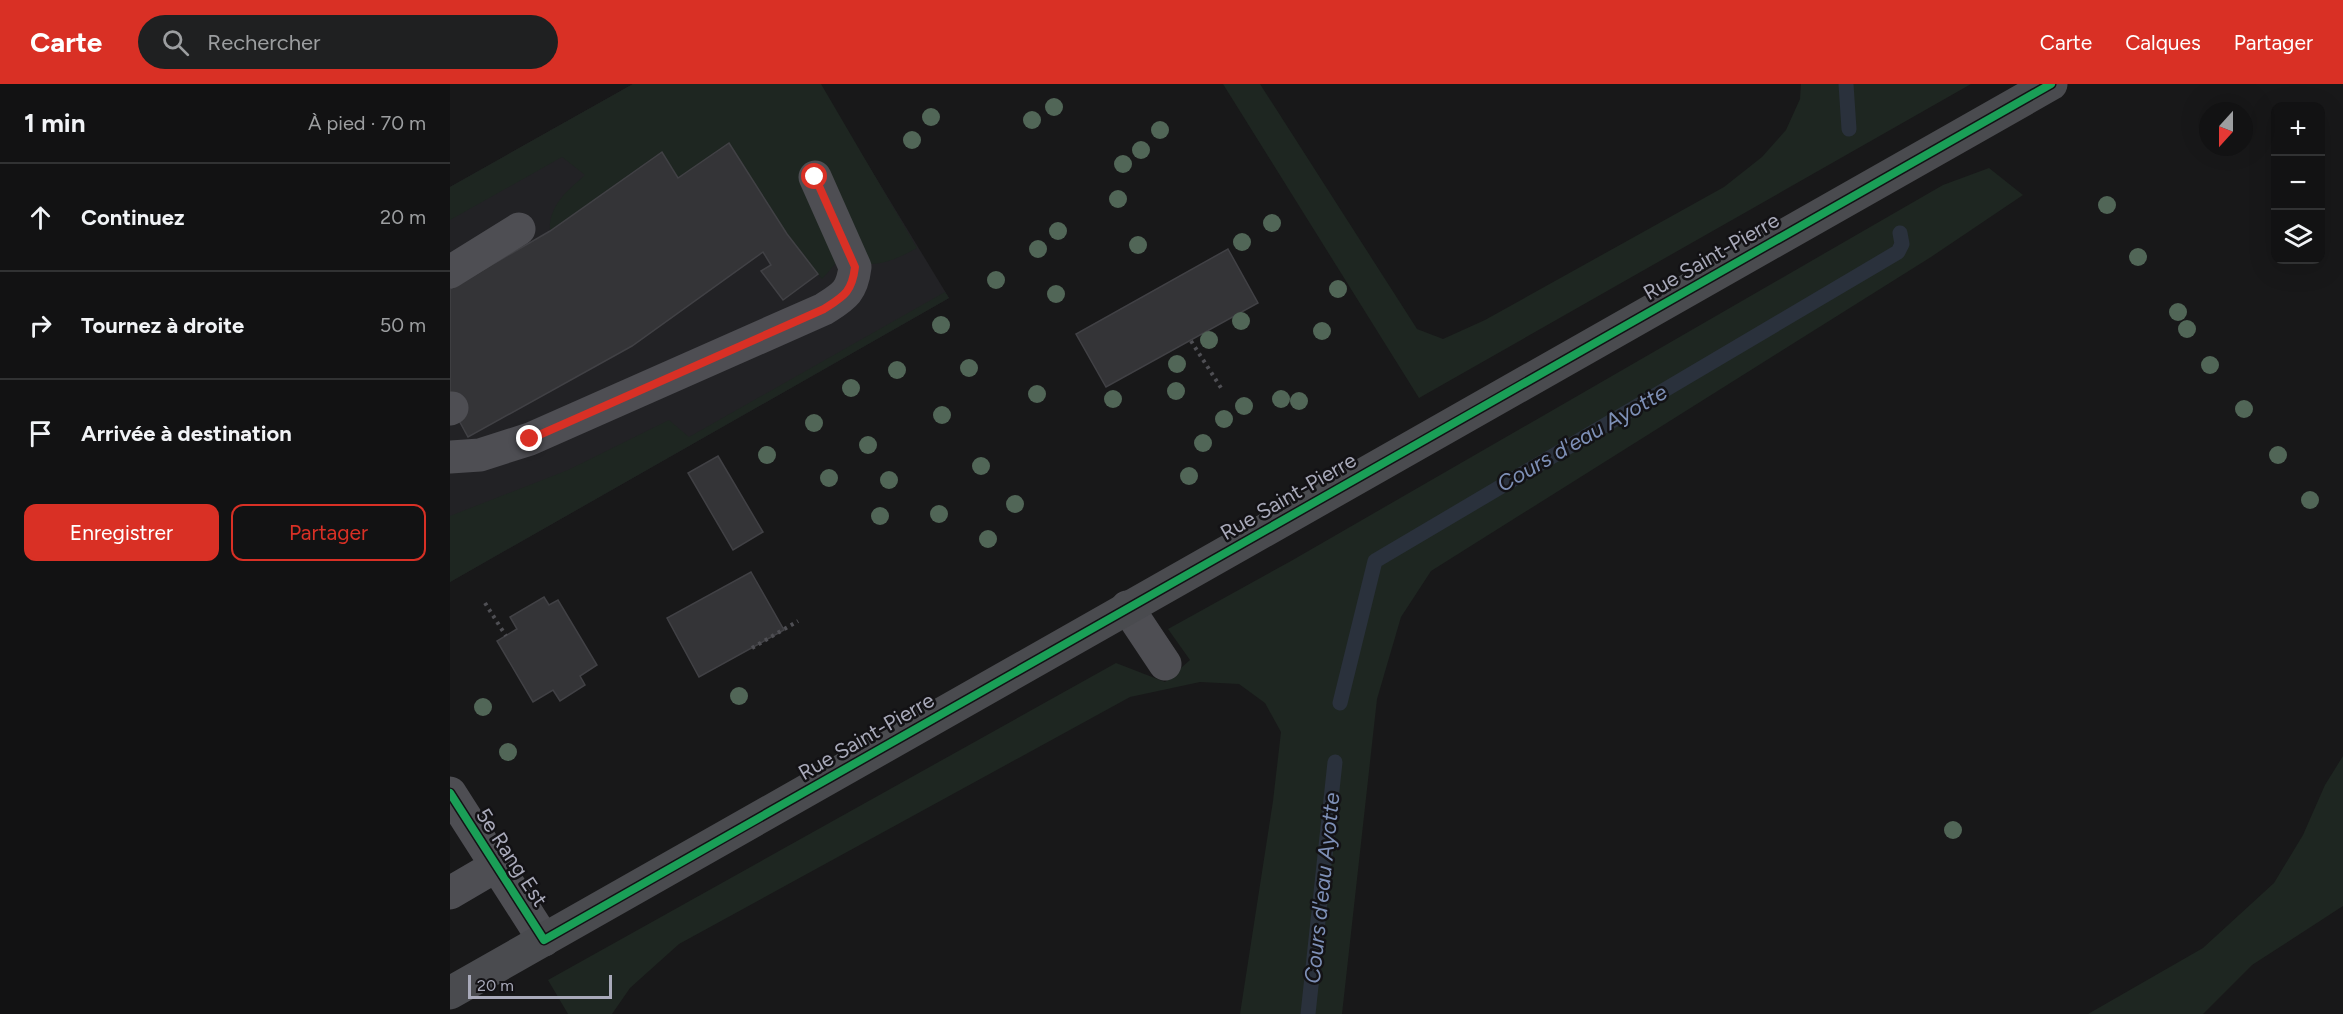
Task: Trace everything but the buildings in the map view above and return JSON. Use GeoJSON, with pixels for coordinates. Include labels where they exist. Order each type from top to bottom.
{"type":"FeatureCollection","features":[{"type":"Feature","properties":{"kind":"main road","name":"Rue Saint-Pierre"},"geometry":{"type":"LineString","coordinates":[[450,993],[2051,84]]}},
{"type":"Feature","properties":{"kind":"street"},"geometry":{"type":"LineString","coordinates":[[450,458],[480,455],[530,439],[824,309],[845,295],[853,283],[855,267],[815,177]]}},
{"type":"Feature","properties":{"kind":"street"},"geometry":{"type":"LineString","coordinates":[[450,272],[519,229]]}},
{"type":"Feature","properties":{"kind":"street"},"geometry":{"type":"LineString","coordinates":[[1127,608],[1165,664]]}},
{"type":"Feature","properties":{"kind":"street","name":"5e Rang Est"},"geometry":{"type":"LineString","coordinates":[[450,793],[544,940]]}},
{"type":"Feature","properties":{"kind":"street"},"geometry":{"type":"LineString","coordinates":[[450,893],[496,867]]}},
{"type":"Feature","properties":{"kind":"path"},"geometry":{"type":"LineString","coordinates":[[1191,341],[1223,392]]}},
{"type":"Feature","properties":{"kind":"path"},"geometry":{"type":"LineString","coordinates":[[485,603],[506,636]]}},
{"type":"Feature","properties":{"kind":"path"},"geometry":{"type":"LineString","coordinates":[[753,648],[798,621]]}},
{"type":"Feature","properties":{"kind":"shaded area"},"geometry":{"type":"Polygon","coordinates":[[[633,84],[819,84],[949,298],[450,582],[450,187],[633,84]]]}},
{"type":"Feature","properties":{"kind":"shaded area"},"geometry":{"type":"Polygon","coordinates":[[[633,84],[821,84],[917,248],[878,263],[837,262],[822,279],[787,234],[729,143],[678,178],[661,152],[550,231],[552,214],[560,199],[585,175],[562,157],[450,220],[450,187],[633,84]]]}},
{"type":"Feature","properties":{"kind":"shaded area"},"geometry":{"type":"Polygon","coordinates":[[[1223,84],[1260,84],[1417,329],[1443,339],[1485,320],[1724,187],[1762,157],[1786,130],[1800,99],[1801,84],[1971,84],[1419,398],[1223,84]]]}},
{"type":"Feature","properties":{"kind":"shaded area"},"geometry":{"type":"Polygon","coordinates":[[[1989,168],[2023,195],[1931,257],[1431,571],[1401,617],[1377,699],[1342,1014],[1240,1014],[1273,801],[1281,732],[1265,703],[1239,684],[1200,682],[1130,697],[679,944],[630,988],[612,1014],[568,1014],[548,980],[1116,663],[1165,682],[1190,660],[1168,629],[1291,561],[1943,185],[1989,168]]]}},
{"type":"Feature","properties":{"kind":"shaded area"},"geometry":{"type":"Polygon","coordinates":[[[945,292],[949,298],[450,582],[450,516],[568,470],[669,420],[689,437],[945,292]]]}},
{"type":"Feature","properties":{"kind":"shaded area"},"geometry":{"type":"Polygon","coordinates":[[[2343,756],[2343,906],[2252,965],[2203,1014],[2088,1014],[2203,948],[2274,883],[2303,835],[2325,785],[2343,756]]]}},
{"type":"Feature","properties":{"kind":"waterway","name":"Cours d'eau Ayotte"},"geometry":{"type":"LineString","coordinates":[[1846,84],[1849,129]]}},
{"type":"Feature","properties":{"kind":"waterway","name":"Cours d'eau Ayotte"},"geometry":{"type":"LineString","coordinates":[[1340,703],[1375,561],[1898,252],[1902,244],[1900,233]]}},
{"type":"Feature","properties":{"kind":"waterway","name":"Cours d'eau Ayotte"},"geometry":{"type":"LineString","coordinates":[[1308,1014],[1335,762]]}},
{"type":"Feature","properties":{"kind":"cycle path"},"geometry":{"type":"LineString","coordinates":[[450,793],[544,940],[2051,84]]}},
{"type":"Feature","properties":{"kind":"route"},"geometry":{"type":"LineString","coordinates":[[530,439],[824,309],[845,295],[853,283],[855,267],[815,177]]}}]}
